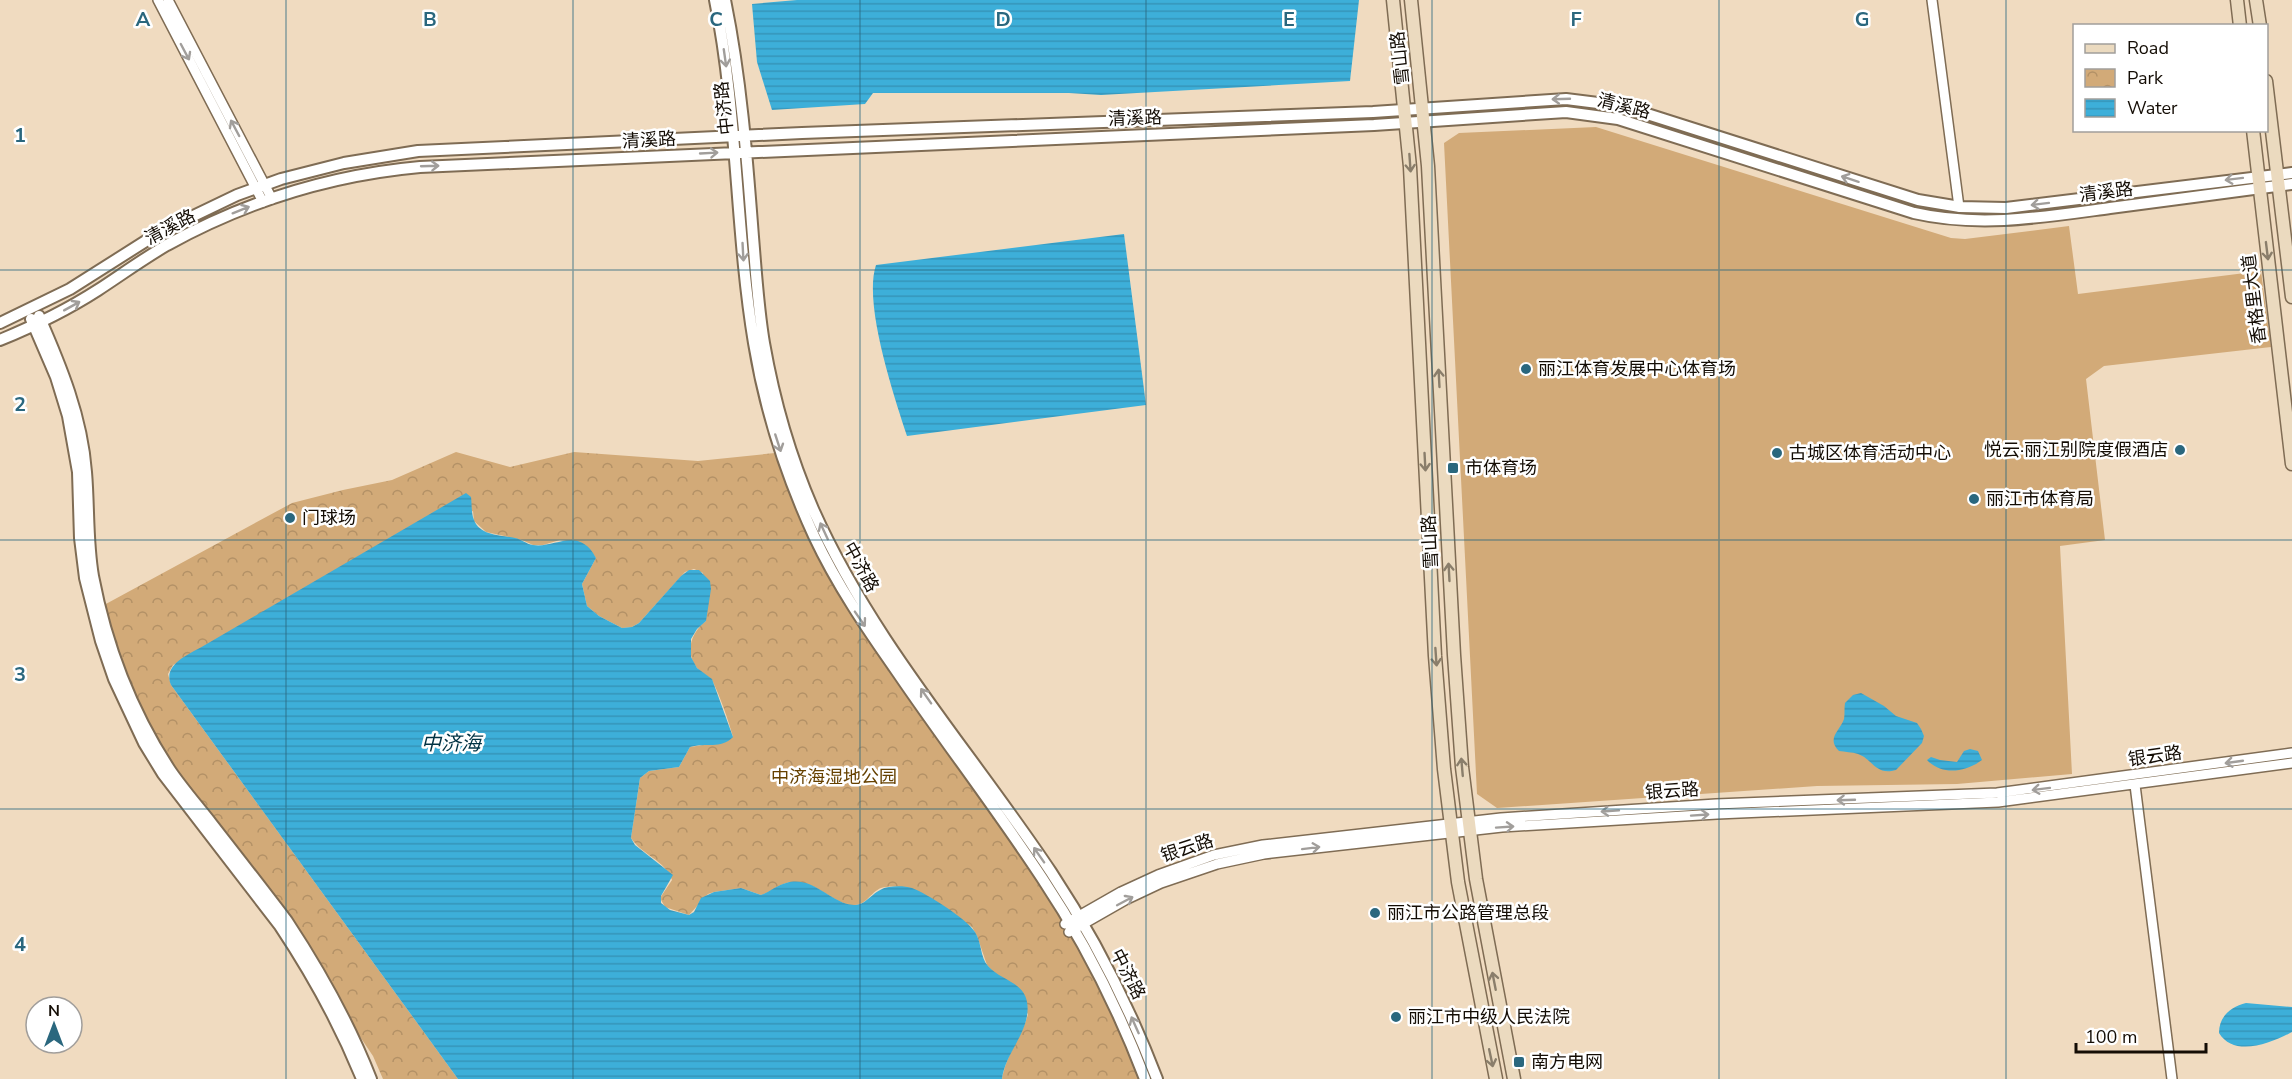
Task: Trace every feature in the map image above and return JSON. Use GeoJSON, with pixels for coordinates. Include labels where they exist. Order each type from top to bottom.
{"type":"FeatureCollection","features":[{"type":"Feature","properties":{"kind":"main road","name":"雪山路"},"geometry":{"type":"LineString","coordinates":[[1393,0],[1406,116],[1435,656],[1450,827],[1471,956],[1496,1079]]}},
{"type":"Feature","properties":{"kind":"main road","name":"雪山路"},"geometry":{"type":"LineString","coordinates":[[1411,0],[1424,115],[1454,655],[1468,826],[1514,1079]]}},
{"type":"Feature","properties":{"kind":"main road"},"geometry":{"type":"LineString","coordinates":[[2237,0],[2240,24]]}},
{"type":"Feature","properties":{"kind":"main road"},"geometry":{"type":"LineString","coordinates":[[2256,0],[2260,24]]}},
{"type":"Feature","properties":{"kind":"main road"},"geometry":{"type":"LineString","coordinates":[[2268,98],[2292,297]]}},
{"type":"Feature","properties":{"kind":"main road","name":"香格里大道"},"geometry":{"type":"LineString","coordinates":[[2253,132],[2292,464]]}},
{"type":"Feature","properties":{"kind":"street"},"geometry":{"type":"LineString","coordinates":[[158,0],[261,186]]}},
{"type":"Feature","properties":{"kind":"street"},"geometry":{"type":"LineString","coordinates":[[168,0],[268,200]]}},
{"type":"Feature","properties":{"kind":"street","name":"中济路"},"geometry":{"type":"LineString","coordinates":[[715,0],[739,136]]}},
{"type":"Feature","properties":{"kind":"street","name":"中济路"},"geometry":{"type":"LineString","coordinates":[[725,0],[738,77],[747,292],[759,372],[773,428],[803,510],[824,556],[854,610],[1028,857],[1125,1004],[1157,1079]]}},
{"type":"Feature","properties":{"kind":"street"},"geometry":{"type":"LineString","coordinates":[[1932,0],[1959,207]]}},
{"type":"Feature","properties":{"kind":"street","name":"清溪路"},"geometry":{"type":"LineString","coordinates":[[1424,115],[1566,99],[1609,103],[1918,200],[1959,207],[2006,208],[2259,183]]}},
{"type":"Feature","properties":{"kind":"street","name":"清溪路"},"geometry":{"type":"LineString","coordinates":[[0,340],[78,303],[167,245],[222,218],[268,200],[347,178],[400,169],[1424,115],[1566,112],[1606,116],[1914,213],[1959,220],[2007,220],[2278,180],[2292,173]]}},
{"type":"Feature","properties":{"kind":"street","name":"清溪路"},"geometry":{"type":"LineString","coordinates":[[0,323],[70,289],[160,232],[216,204],[261,186],[344,163],[398,153],[739,136],[1406,116]]}},
{"type":"Feature","properties":{"kind":"street","name":"清溪路"},"geometry":{"type":"LineString","coordinates":[[2278,180],[2292,184]]}},
{"type":"Feature","properties":{"kind":"street"},"geometry":{"type":"LineString","coordinates":[[31,309],[64,375],[76,414],[86,471],[88,537],[93,577],[110,639],[132,699],[160,754],[182,787],[302,942],[341,1011],[371,1079]]}},
{"type":"Feature","properties":{"kind":"street"},"geometry":{"type":"LineString","coordinates":[[38,323],[68,416],[78,472],[80,538],[85,578],[101,641],[124,703],[163,774],[294,947],[333,1015],[362,1079]]}},
{"type":"Feature","properties":{"kind":"street","name":"银云路"},"geometry":{"type":"LineString","coordinates":[[1468,826],[1716,804],[1997,793],[2292,753]]}},
{"type":"Feature","properties":{"kind":"street","name":"银云路"},"geometry":{"type":"LineString","coordinates":[[1073,925],[1139,883],[1177,867],[1215,855],[1263,845],[1450,827],[1968,804],[2035,798],[2292,763]]}},
{"type":"Feature","properties":{"kind":"street"},"geometry":{"type":"LineString","coordinates":[[2135,785],[2172,1079]]}},
{"type":"Feature","properties":{"kind":"street","name":"中济路"},"geometry":{"type":"LineString","coordinates":[[1073,925],[1116,1008],[1145,1079]]}},
{"type":"Feature","properties":{"kind":"green space","name":"古城区体育活动中心"},"geometry":{"type":"Polygon","coordinates":[[[1596,127],[1951,238],[1965,239],[2069,226],[2078,294],[2261,271],[2271,347],[2104,366],[2086,379],[2105,540],[2060,546],[2072,774],[1957,784],[1817,786],[1497,808],[1477,794],[1444,143],[1459,133],[1596,127]]]}},
{"type":"Feature","properties":{"kind":"green space","name":"中济海湿地公园"},"geometry":{"type":"Polygon","coordinates":[[[456,452],[510,467],[574,452],[698,461],[775,453],[799,518],[822,564],[855,619],[1050,896],[1093,971],[1142,1079],[1002,1079],[1028,1014],[987,965],[972,927],[917,892],[893,886],[881,888],[862,903],[855,905],[840,902],[801,882],[791,882],[761,895],[741,888],[714,892],[708,894],[689,915],[665,907],[660,898],[672,880],[669,873],[631,838],[640,778],[649,771],[679,767],[690,747],[733,737],[713,682],[694,664],[690,651],[696,632],[706,621],[703,573],[694,569],[685,572],[639,623],[632,627],[622,628],[599,616],[587,606],[582,584],[596,558],[589,549],[580,543],[560,540],[543,545],[533,545],[522,540],[486,532],[474,521],[473,511],[173,665],[168,674],[171,685],[458,1079],[383,1079],[373,1056],[213,818],[174,767],[136,698],[104,605],[292,503],[392,480],[456,452]]]}},
{"type":"Feature","properties":{"kind":"water"},"geometry":{"type":"Polygon","coordinates":[[[797,0],[1359,0],[1350,81],[1101,95],[873,93],[865,104],[772,110],[757,62],[752,4],[797,0]]]}},
{"type":"Feature","properties":{"kind":"water"},"geometry":{"type":"Polygon","coordinates":[[[1124,234],[1146,405],[907,436],[888,375],[877,326],[873,282],[876,265],[1124,234]]]}},
{"type":"Feature","properties":{"kind":"water","name":"中济海"},"geometry":{"type":"Polygon","coordinates":[[[466,493],[471,497],[474,520],[486,532],[533,545],[574,540],[589,548],[596,558],[582,584],[587,606],[599,616],[622,628],[632,627],[639,623],[689,570],[699,570],[710,581],[706,621],[691,639],[691,657],[697,668],[712,679],[733,737],[718,745],[690,747],[679,767],[649,771],[640,778],[631,838],[635,845],[673,875],[661,896],[661,903],[670,910],[689,915],[694,912],[701,898],[714,892],[741,888],[761,895],[783,884],[796,882],[813,886],[837,900],[854,905],[863,903],[883,888],[898,886],[918,891],[964,920],[975,932],[988,966],[1017,986],[1025,995],[1026,1022],[1004,1069],[1002,1079],[458,1079],[171,685],[169,678],[174,665],[185,656],[466,493]]]}},
{"type":"Feature","properties":{"kind":"water"},"geometry":{"type":"Polygon","coordinates":[[[1861,693],[1896,716],[1917,723],[1921,729],[1924,736],[1922,743],[1896,770],[1883,771],[1863,756],[1839,751],[1835,746],[1834,738],[1844,719],[1845,703],[1853,695],[1861,693]]]}},
{"type":"Feature","properties":{"kind":"water"},"geometry":{"type":"Polygon","coordinates":[[[1970,749],[1978,751],[1982,760],[1962,769],[1947,770],[1927,760],[1931,757],[1957,762],[1964,751],[1970,749]]]}},
{"type":"Feature","properties":{"kind":"water"},"geometry":{"type":"Polygon","coordinates":[[[2246,1003],[2292,1007],[2292,1032],[2254,1046],[2243,1047],[2226,1041],[2219,1033],[2221,1022],[2227,1013],[2246,1003]]]}},
{"type":"Feature","properties":{"kind":"place","name":"丽江体育发展中心体育场"},"geometry":{"type":"Point","coordinates":[1526,369]}},
{"type":"Feature","properties":{"kind":"place","name":"悦云·丽江别院度假酒店"},"geometry":{"type":"Point","coordinates":[2180,450]}},
{"type":"Feature","properties":{"kind":"place","name":"古城区体育活动中心"},"geometry":{"type":"Point","coordinates":[1777,453]}},
{"type":"Feature","properties":{"kind":"place","name":"市体育场"},"geometry":{"type":"Point","coordinates":[1453,468]}},
{"type":"Feature","properties":{"kind":"place","name":"丽江市体育局"},"geometry":{"type":"Point","coordinates":[1974,499]}},
{"type":"Feature","properties":{"kind":"place","name":"门球场"},"geometry":{"type":"Point","coordinates":[290,518]}},
{"type":"Feature","properties":{"kind":"place","name":"丽江市公路管理总段"},"geometry":{"type":"Point","coordinates":[1375,913]}},
{"type":"Feature","properties":{"kind":"place","name":"丽江市中级人民法院"},"geometry":{"type":"Point","coordinates":[1396,1017]}},
{"type":"Feature","properties":{"kind":"place","name":"南方电网"},"geometry":{"type":"Point","coordinates":[1519,1062]}}]}
